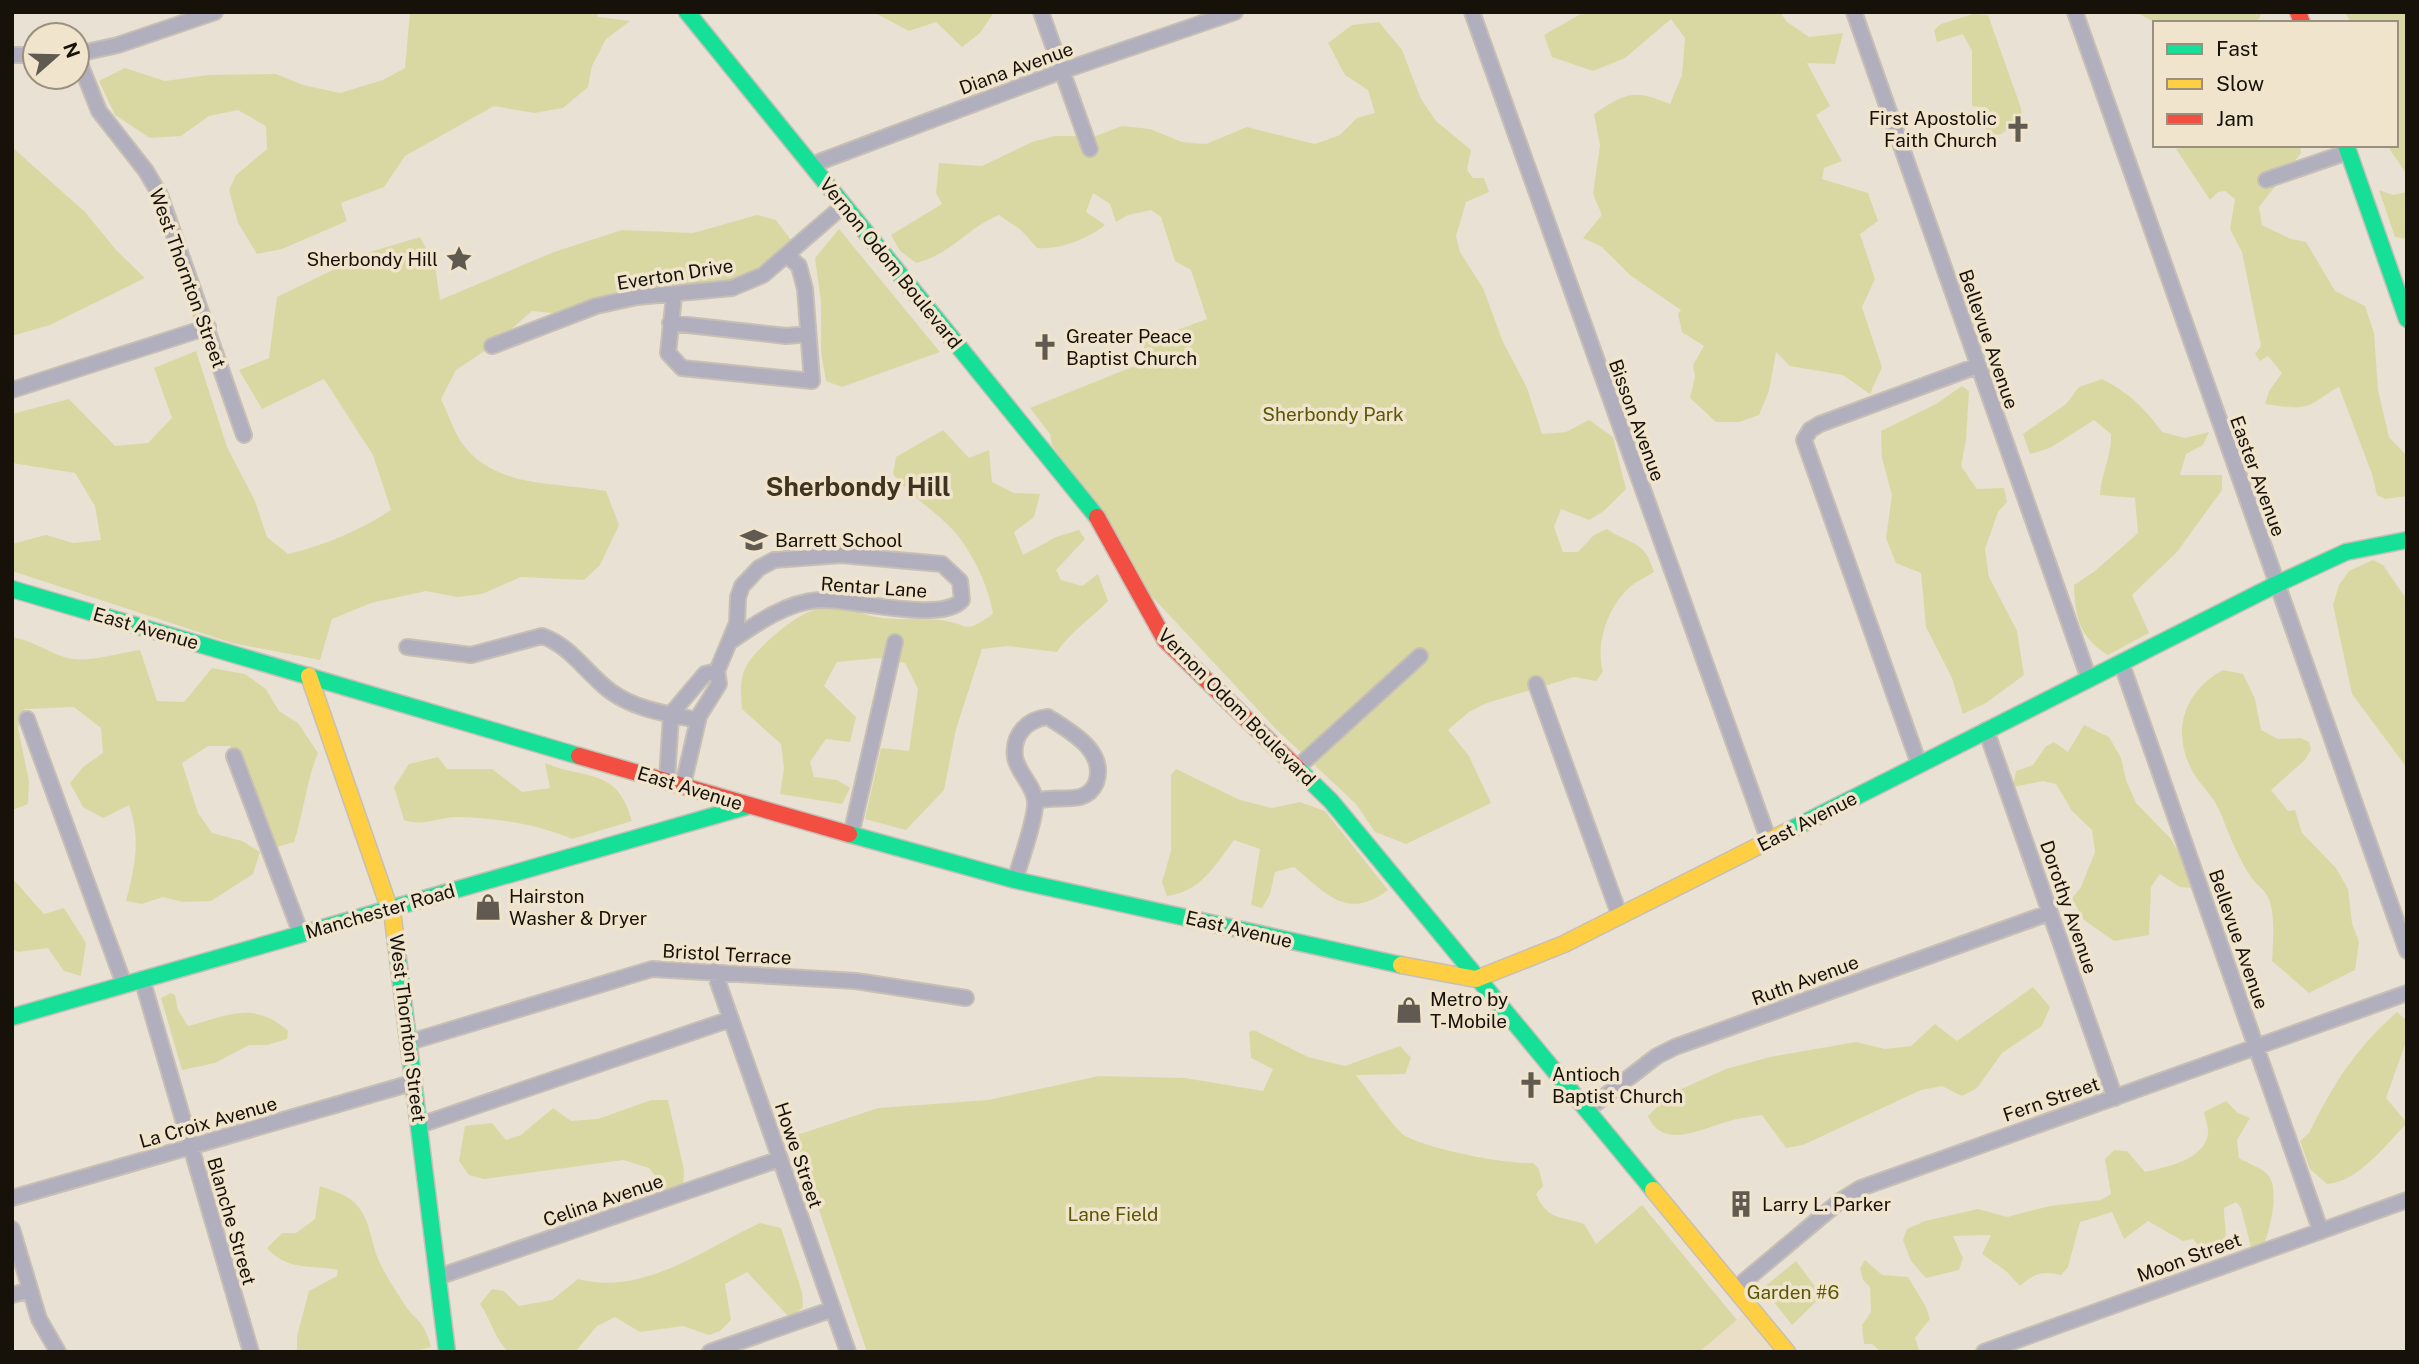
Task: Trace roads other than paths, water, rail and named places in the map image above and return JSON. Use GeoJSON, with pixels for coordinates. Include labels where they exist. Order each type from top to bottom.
{"type":"FeatureCollection","features":[{"type":"Feature","properties":{"kind":"main road","name":"Vernon Odom Boulevard"},"geometry":{"type":"LineString","coordinates":[[687,12],[1091,507],[1111,538],[1145,611],[1166,640],[1298,767],[1441,932],[1476,979],[1787,1352]]}},
{"type":"Feature","properties":{"kind":"main road"},"geometry":{"type":"LineString","coordinates":[[2347,149],[2407,319]]}},
{"type":"Feature","properties":{"kind":"main road","name":"East Avenue"},"geometry":{"type":"LineString","coordinates":[[12,589],[748,806],[1015,880],[1386,962],[1476,979],[1554,948],[2277,584],[2346,552],[2407,540]]}},
{"type":"Feature","properties":{"kind":"main road","name":"West Thornton Street"},"geometry":{"type":"LineString","coordinates":[[309,676],[391,909],[410,1042],[447,1352]]}},
{"type":"Feature","properties":{"kind":"main road","name":"Manchester Road"},"geometry":{"type":"LineString","coordinates":[[12,1017],[748,806]]}},
{"type":"Feature","properties":{"kind":"street"},"geometry":{"type":"LineString","coordinates":[[91,52],[215,12]]}},
{"type":"Feature","properties":{"kind":"street"},"geometry":{"type":"LineString","coordinates":[[1041,12],[1090,149]]}},
{"type":"Feature","properties":{"kind":"street","name":"Diana Avenue"},"geometry":{"type":"LineString","coordinates":[[811,165],[1062,71],[1235,12]]}},
{"type":"Feature","properties":{"kind":"street","name":"Bisson Avenue"},"geometry":{"type":"LineString","coordinates":[[1472,12],[1769,841]]}},
{"type":"Feature","properties":{"kind":"street","name":"Bellevue Avenue"},"geometry":{"type":"LineString","coordinates":[[1854,12],[2089,679]]}},
{"type":"Feature","properties":{"kind":"street","name":"Easter Avenue"},"geometry":{"type":"LineString","coordinates":[[2075,12],[2407,951]]}},
{"type":"Feature","properties":{"kind":"street","name":"West Thornton Street"},"geometry":{"type":"LineString","coordinates":[[91,91],[99,111],[146,171],[160,195],[244,435]]}},
{"type":"Feature","properties":{"kind":"street"},"geometry":{"type":"LineString","coordinates":[[2266,180],[2347,149]]}},
{"type":"Feature","properties":{"kind":"street","name":"Everton Drive"},"geometry":{"type":"LineString","coordinates":[[492,346],[596,306],[637,297],[674,296],[732,288],[763,275],[844,205]]}},
{"type":"Feature","properties":{"kind":"street"},"geometry":{"type":"LineString","coordinates":[[674,296],[668,353],[682,368],[813,381],[802,276],[799,266],[787,256]]}},
{"type":"Feature","properties":{"kind":"street"},"geometry":{"type":"LineString","coordinates":[[670,323],[786,336],[808,334]]}},
{"type":"Feature","properties":{"kind":"street"},"geometry":{"type":"LineString","coordinates":[[12,390],[208,327]]}},
{"type":"Feature","properties":{"kind":"street"},"geometry":{"type":"LineString","coordinates":[[1919,764],[1804,440],[1810,430],[1820,424],[1978,366]]}},
{"type":"Feature","properties":{"kind":"street","name":"Rentar Lane"},"geometry":{"type":"LineString","coordinates":[[683,785],[698,720],[719,684],[718,671],[731,640],[742,586],[759,568],[774,560],[841,555],[942,564],[960,582],[962,600],[949,609],[929,611],[817,600],[791,607],[763,620],[731,640]]}},
{"type":"Feature","properties":{"kind":"street"},"geometry":{"type":"LineString","coordinates":[[407,647],[471,655],[542,636],[568,651],[610,691],[638,707],[698,720]]}},
{"type":"Feature","properties":{"kind":"street"},"geometry":{"type":"LineString","coordinates":[[851,835],[895,642]]}},
{"type":"Feature","properties":{"kind":"street"},"geometry":{"type":"LineString","coordinates":[[1298,767],[1420,656]]}},
{"type":"Feature","properties":{"kind":"street","name":"Bellevue Avenue"},"geometry":{"type":"LineString","coordinates":[[2121,662],[2320,1229]]}},
{"type":"Feature","properties":{"kind":"street"},"geometry":{"type":"LineString","coordinates":[[667,780],[671,715],[705,674],[718,671]]}},
{"type":"Feature","properties":{"kind":"street"},"geometry":{"type":"LineString","coordinates":[[1536,684],[1619,914]]}},
{"type":"Feature","properties":{"kind":"street"},"geometry":{"type":"LineString","coordinates":[[1015,880],[1035,801],[1015,757],[1020,732],[1031,720],[1048,717],[1093,752],[1099,767],[1093,790],[1080,797],[1052,797],[1035,801]]}},
{"type":"Feature","properties":{"kind":"street"},"geometry":{"type":"LineString","coordinates":[[27,719],[124,984]]}},
{"type":"Feature","properties":{"kind":"street","name":"Dorothy Avenue"},"geometry":{"type":"LineString","coordinates":[[1986,730],[2115,1098]]}},
{"type":"Feature","properties":{"kind":"street"},"geometry":{"type":"LineString","coordinates":[[234,756],[300,934]]}},
{"type":"Feature","properties":{"kind":"street","name":"Ruth Avenue"},"geometry":{"type":"LineString","coordinates":[[1587,1110],[1657,1056],[1675,1048],[2049,913]]}},
{"type":"Feature","properties":{"kind":"street","name":"Bristol Terrace"},"geometry":{"type":"LineString","coordinates":[[410,1042],[652,969],[856,981],[967,998]]}},
{"type":"Feature","properties":{"kind":"street","name":"Howe Street"},"geometry":{"type":"LineString","coordinates":[[715,971],[848,1352]]}},
{"type":"Feature","properties":{"kind":"street","name":"Blanche Street"},"geometry":{"type":"LineString","coordinates":[[142,979],[251,1352]]}},
{"type":"Feature","properties":{"kind":"street","name":"Fern Street"},"geometry":{"type":"LineString","coordinates":[[1735,1289],[1840,1201],[1861,1188],[2407,993]]}},
{"type":"Feature","properties":{"kind":"street"},"geometry":{"type":"LineString","coordinates":[[420,1125],[731,1019]]}},
{"type":"Feature","properties":{"kind":"street","name":"La Croix Avenue"},"geometry":{"type":"LineString","coordinates":[[12,1198],[415,1082]]}},
{"type":"Feature","properties":{"kind":"street","name":"Celina Avenue"},"geometry":{"type":"LineString","coordinates":[[438,1277],[780,1159]]}},
{"type":"Feature","properties":{"kind":"street","name":"Moon Street"},"geometry":{"type":"LineString","coordinates":[[1984,1352],[2320,1229],[2407,1200]]}},
{"type":"Feature","properties":{"kind":"street"},"geometry":{"type":"LineString","coordinates":[[12,1228],[39,1319],[58,1352]]}},
{"type":"Feature","properties":{"kind":"street"},"geometry":{"type":"LineString","coordinates":[[12,1295],[30,1290]]}},
{"type":"Feature","properties":{"kind":"street"},"geometry":{"type":"LineString","coordinates":[[710,1352],[833,1310]]}},
{"type":"Feature","properties":{"kind":"place","name":"First Apostolic Faith Church"},"geometry":{"type":"Point","coordinates":[2018,129]}},
{"type":"Feature","properties":{"kind":"place","name":"Sherbondy Hill"},"geometry":{"type":"Point","coordinates":[459,259]}},
{"type":"Feature","properties":{"kind":"place","name":"Greater Peace Baptist Church"},"geometry":{"type":"Point","coordinates":[1045,347]}},
{"type":"Feature","properties":{"kind":"place","name":"Barrett School"},"geometry":{"type":"Point","coordinates":[754,540]}},
{"type":"Feature","properties":{"kind":"place","name":"Hairston Washer & Dryer"},"geometry":{"type":"Point","coordinates":[488,907]}},
{"type":"Feature","properties":{"kind":"place","name":"Metro by T-Mobile"},"geometry":{"type":"Point","coordinates":[1409,1010]}},
{"type":"Feature","properties":{"kind":"place","name":"Antioch Baptist Church"},"geometry":{"type":"Point","coordinates":[1531,1085]}},
{"type":"Feature","properties":{"kind":"place","name":"Larry L. Parker"},"geometry":{"type":"Point","coordinates":[1741,1204]}},
{"type":"Feature","properties":{"kind":"district","name":"Sherbondy Hill"},"geometry":{"type":"Point","coordinates":[858,486]}},
{"type":"Feature","properties":{"kind":"park label","name":"Sherbondy Park"},"geometry":{"type":"Point","coordinates":[1333,414]}},
{"type":"Feature","properties":{"kind":"park label","name":"Lane Field"},"geometry":{"type":"Point","coordinates":[1113,1214]}},
{"type":"Feature","properties":{"kind":"park label","name":"Garden #6"},"geometry":{"type":"Point","coordinates":[1793,1292]}}]}
